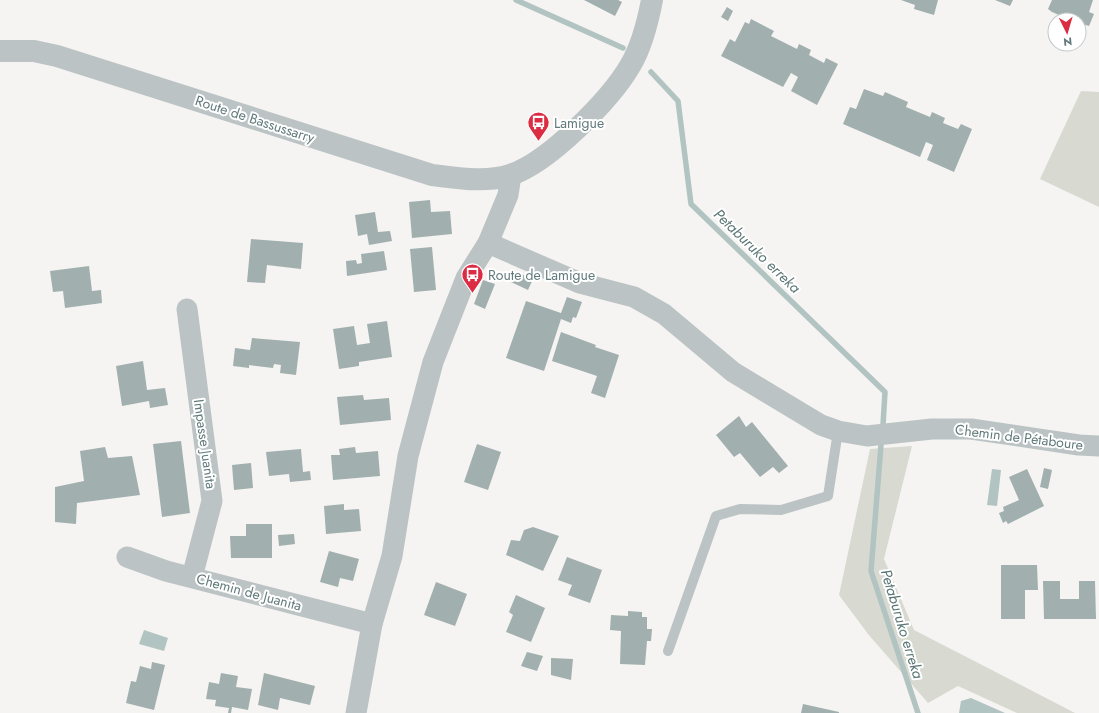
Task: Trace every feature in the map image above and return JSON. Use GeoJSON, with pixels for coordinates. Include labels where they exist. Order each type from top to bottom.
{"type":"FeatureCollection","features":[{"type":"Feature","properties":{"kind":"street"},"geometry":{"type":"LineString","coordinates":[[356,713],[372,624],[392,556],[408,456],[433,362],[466,278],[488,243],[508,195],[511,175],[550,153],[611,94],[631,65],[647,23],[652,0]]}},
{"type":"Feature","properties":{"kind":"street","name":"Route de Bassussarry"},"geometry":{"type":"LineString","coordinates":[[0,51],[34,51],[57,56],[432,175],[480,180],[511,175]]}},
{"type":"Feature","properties":{"kind":"street","name":"Chemin de Pétaboure"},"geometry":{"type":"LineString","coordinates":[[488,243],[580,283],[634,298],[664,314],[733,372],[821,425],[867,436],[932,429],[971,429],[1099,446]]}},
{"type":"Feature","properties":{"kind":"street","name":"Impasse Juanita"},"geometry":{"type":"LineString","coordinates":[[187,309],[212,501],[192,578]]}},
{"type":"Feature","properties":{"kind":"street","name":"Chemin de Juanita"},"geometry":{"type":"LineString","coordinates":[[126,557],[166,571],[372,624]]}},
{"type":"Feature","properties":{"kind":"lane"},"geometry":{"type":"LineString","coordinates":[[668,651],[716,516],[740,509],[781,510],[828,496],[838,430]]}},
{"type":"Feature","properties":{"kind":"shaded area"},"geometry":{"type":"Polygon","coordinates":[[[1081,91],[1099,92],[1099,207],[1040,179],[1081,91]]]}},
{"type":"Feature","properties":{"kind":"shaded area"},"geometry":{"type":"Polygon","coordinates":[[[912,446],[884,559],[914,630],[1075,713],[1017,713],[958,686],[928,703],[868,634],[839,595],[870,449],[912,446]]]}},
{"type":"Feature","properties":{"kind":"shaded area"},"geometry":{"type":"Polygon","coordinates":[[[992,469],[1001,470],[997,506],[987,505],[992,469]]]}},
{"type":"Feature","properties":{"kind":"shaded area"},"geometry":{"type":"Polygon","coordinates":[[[144,630],[168,638],[164,651],[139,644],[144,630]]]}},
{"type":"Feature","properties":{"kind":"shaded area"},"geometry":{"type":"Polygon","coordinates":[[[971,698],[1005,713],[959,713],[961,701],[971,698]]]}},
{"type":"Feature","properties":{"kind":"building"},"geometry":{"type":"Polygon","coordinates":[[[584,0],[618,0],[622,2],[615,16],[584,0]]]}},
{"type":"Feature","properties":{"kind":"building"},"geometry":{"type":"Polygon","coordinates":[[[901,0],[938,0],[934,15],[914,9],[915,5],[901,0]]]}},
{"type":"Feature","properties":{"kind":"building"},"geometry":{"type":"Polygon","coordinates":[[[995,0],[1013,0],[1010,6],[995,0]]]}},
{"type":"Feature","properties":{"kind":"building"},"geometry":{"type":"Polygon","coordinates":[[[1052,0],[1093,0],[1089,12],[1094,14],[1089,26],[1087,25],[1087,12],[1052,12],[1048,9],[1052,0]]]}},
{"type":"Feature","properties":{"kind":"building"},"geometry":{"type":"Polygon","coordinates":[[[727,7],[733,11],[728,21],[721,17],[727,7]]]}},
{"type":"Feature","properties":{"kind":"building"},"geometry":{"type":"Polygon","coordinates":[[[751,19],[774,31],[771,36],[797,49],[799,44],[811,50],[809,55],[824,63],[826,58],[838,64],[817,105],[791,91],[798,77],[791,73],[783,87],[721,56],[730,39],[735,42],[745,22],[749,24],[751,19]]]}},
{"type":"Feature","properties":{"kind":"building"},"geometry":{"type":"Polygon","coordinates":[[[864,89],[883,96],[885,92],[908,102],[906,107],[930,117],[932,112],[945,118],[943,123],[958,129],[961,124],[972,129],[954,172],[927,160],[933,145],[926,142],[920,157],[843,124],[850,107],[856,109],[864,89]]]}},
{"type":"Feature","properties":{"kind":"building"},"geometry":{"type":"Polygon","coordinates":[[[430,200],[431,212],[450,211],[452,234],[412,238],[409,202],[430,200]]]}},
{"type":"Feature","properties":{"kind":"building"},"geometry":{"type":"Polygon","coordinates":[[[375,212],[378,232],[390,231],[392,241],[369,245],[367,234],[358,236],[355,215],[375,212]]]}},
{"type":"Feature","properties":{"kind":"building"},"geometry":{"type":"Polygon","coordinates":[[[251,239],[303,243],[301,269],[267,265],[265,283],[247,282],[251,239]]]}},
{"type":"Feature","properties":{"kind":"building"},"geometry":{"type":"Polygon","coordinates":[[[432,247],[436,290],[414,292],[410,249],[432,247]]]}},
{"type":"Feature","properties":{"kind":"building"},"geometry":{"type":"Polygon","coordinates":[[[384,251],[387,270],[347,276],[346,261],[356,260],[357,264],[362,263],[361,254],[384,251]]]}},
{"type":"Feature","properties":{"kind":"building"},"geometry":{"type":"Polygon","coordinates":[[[89,266],[92,291],[101,290],[102,303],[65,308],[63,291],[53,292],[50,271],[89,266]]]}},
{"type":"Feature","properties":{"kind":"building"},"geometry":{"type":"Polygon","coordinates":[[[516,272],[533,279],[528,290],[511,282],[516,272]]]}},
{"type":"Feature","properties":{"kind":"building"},"geometry":{"type":"Polygon","coordinates":[[[483,280],[495,284],[485,309],[474,304],[483,280]]]}},
{"type":"Feature","properties":{"kind":"building"},"geometry":{"type":"Polygon","coordinates":[[[567,297],[582,302],[576,318],[573,317],[571,323],[561,319],[544,371],[506,358],[526,301],[561,313],[567,297]]]}},
{"type":"Feature","properties":{"kind":"building"},"geometry":{"type":"Polygon","coordinates":[[[387,321],[392,357],[359,362],[359,366],[339,369],[333,329],[354,326],[357,345],[370,343],[367,324],[387,321]]]}},
{"type":"Feature","properties":{"kind":"building"},"geometry":{"type":"Polygon","coordinates":[[[561,332],[596,345],[595,347],[619,355],[605,398],[591,393],[597,376],[552,361],[561,332]]]}},
{"type":"Feature","properties":{"kind":"building"},"geometry":{"type":"Polygon","coordinates":[[[252,338],[300,342],[296,375],[280,373],[281,365],[274,364],[273,368],[249,365],[249,368],[233,366],[235,348],[250,350],[252,338]]]}},
{"type":"Feature","properties":{"kind":"building"},"geometry":{"type":"Polygon","coordinates":[[[143,361],[147,390],[165,388],[168,405],[150,408],[149,401],[122,406],[116,366],[143,361]]]}},
{"type":"Feature","properties":{"kind":"building"},"geometry":{"type":"Polygon","coordinates":[[[363,395],[364,400],[389,398],[391,420],[340,425],[337,397],[363,395]]]}},
{"type":"Feature","properties":{"kind":"building"},"geometry":{"type":"Polygon","coordinates":[[[739,416],[746,427],[752,422],[788,466],[779,473],[773,467],[760,477],[740,453],[734,457],[716,435],[739,416]]]}},
{"type":"Feature","properties":{"kind":"building"},"geometry":{"type":"Polygon","coordinates":[[[181,441],[190,513],[162,517],[153,444],[181,441]]]}},
{"type":"Feature","properties":{"kind":"building"},"geometry":{"type":"Polygon","coordinates":[[[477,444],[501,452],[488,490],[464,482],[477,444]]]}},
{"type":"Feature","properties":{"kind":"building"},"geometry":{"type":"Polygon","coordinates":[[[105,447],[108,458],[132,456],[140,495],[77,503],[76,524],[55,522],[55,487],[84,481],[80,451],[105,447]]]}},
{"type":"Feature","properties":{"kind":"building"},"geometry":{"type":"Polygon","coordinates":[[[355,447],[356,453],[378,451],[380,476],[333,480],[331,455],[340,455],[339,449],[355,447]]]}},
{"type":"Feature","properties":{"kind":"building"},"geometry":{"type":"Polygon","coordinates":[[[301,449],[303,472],[310,471],[311,480],[290,482],[289,474],[269,476],[266,452],[301,449]]]}},
{"type":"Feature","properties":{"kind":"building"},"geometry":{"type":"Polygon","coordinates":[[[251,463],[253,488],[234,490],[232,465],[251,463]]]}},
{"type":"Feature","properties":{"kind":"building"},"geometry":{"type":"Polygon","coordinates":[[[1044,468],[1052,470],[1048,489],[1040,487],[1044,468]]]}},
{"type":"Feature","properties":{"kind":"building"},"geometry":{"type":"Polygon","coordinates":[[[1027,469],[1044,506],[1008,524],[1006,521],[1003,523],[999,513],[1004,511],[1003,507],[1019,500],[1009,477],[1027,469]]]}},
{"type":"Feature","properties":{"kind":"building"},"geometry":{"type":"Polygon","coordinates":[[[344,504],[344,510],[359,509],[361,531],[326,534],[324,506],[344,504]]]}},
{"type":"Feature","properties":{"kind":"building"},"geometry":{"type":"Polygon","coordinates":[[[246,524],[272,524],[272,558],[231,558],[230,536],[246,536],[246,524]]]}},
{"type":"Feature","properties":{"kind":"building"},"geometry":{"type":"Polygon","coordinates":[[[533,527],[559,536],[543,571],[506,555],[511,540],[520,541],[524,530],[533,527]]]}},
{"type":"Feature","properties":{"kind":"building"},"geometry":{"type":"Polygon","coordinates":[[[294,534],[295,544],[279,546],[278,535],[294,534]]]}},
{"type":"Feature","properties":{"kind":"building"},"geometry":{"type":"Polygon","coordinates":[[[329,551],[359,559],[353,581],[340,578],[338,587],[320,582],[329,551]]]}},
{"type":"Feature","properties":{"kind":"building"},"geometry":{"type":"Polygon","coordinates":[[[567,557],[602,570],[590,603],[568,595],[572,585],[558,580],[567,557]]]}},
{"type":"Feature","properties":{"kind":"building"},"geometry":{"type":"Polygon","coordinates":[[[1001,565],[1037,565],[1038,590],[1025,590],[1025,619],[1001,619],[1001,565]]]}},
{"type":"Feature","properties":{"kind":"building"},"geometry":{"type":"Polygon","coordinates":[[[1043,581],[1060,581],[1060,599],[1079,599],[1079,581],[1095,581],[1096,619],[1044,619],[1043,581]]]}},
{"type":"Feature","properties":{"kind":"building"},"geometry":{"type":"Polygon","coordinates":[[[436,582],[467,594],[455,626],[424,615],[436,582]]]}},
{"type":"Feature","properties":{"kind":"building"},"geometry":{"type":"Polygon","coordinates":[[[516,595],[545,608],[531,642],[506,632],[513,615],[509,612],[516,595]]]}},
{"type":"Feature","properties":{"kind":"building"},"geometry":{"type":"Polygon","coordinates":[[[628,611],[642,612],[642,617],[647,617],[647,629],[652,629],[651,641],[647,641],[645,665],[620,664],[621,631],[610,630],[611,615],[628,616],[628,611]]]}},
{"type":"Feature","properties":{"kind":"building"},"geometry":{"type":"Polygon","coordinates":[[[527,652],[543,656],[537,671],[521,666],[527,652]]]}},
{"type":"Feature","properties":{"kind":"building"},"geometry":{"type":"Polygon","coordinates":[[[551,658],[573,659],[571,680],[551,675],[551,658]]]}},
{"type":"Feature","properties":{"kind":"building"},"geometry":{"type":"Polygon","coordinates":[[[152,662],[165,665],[154,710],[126,703],[131,681],[136,682],[140,666],[151,669],[152,662]]]}},
{"type":"Feature","properties":{"kind":"building"},"geometry":{"type":"Polygon","coordinates":[[[221,673],[238,676],[236,687],[252,689],[248,710],[232,707],[231,713],[228,713],[229,708],[215,706],[216,700],[206,699],[209,682],[219,684],[221,673]]]}},
{"type":"Feature","properties":{"kind":"building"},"geometry":{"type":"Polygon","coordinates":[[[264,673],[315,686],[310,705],[280,698],[278,710],[258,705],[264,673]]]}},
{"type":"Feature","properties":{"kind":"building"},"geometry":{"type":"Polygon","coordinates":[[[803,704],[839,712],[839,713],[801,713],[803,704]]]}},
{"type":"Feature","properties":{"kind":"waterway","name":"Petaburuko erreka"},"geometry":{"type":"LineString","coordinates":[[516,0],[623,48]]}},
{"type":"Feature","properties":{"kind":"waterway","name":"Petaburuko erreka"},"geometry":{"type":"LineString","coordinates":[[651,72],[678,101],[691,204],[885,392],[883,425]]}},
{"type":"Feature","properties":{"kind":"waterway","name":"Petaburuko erreka"},"geometry":{"type":"LineString","coordinates":[[881,445],[871,571],[918,713]]}},
{"type":"Feature","properties":{"kind":"place","name":"Lamigue"},"geometry":{"type":"Point","coordinates":[538,142]}},
{"type":"Feature","properties":{"kind":"place","name":"Route de Lamigue"},"geometry":{"type":"Point","coordinates":[472,294]}}]}
